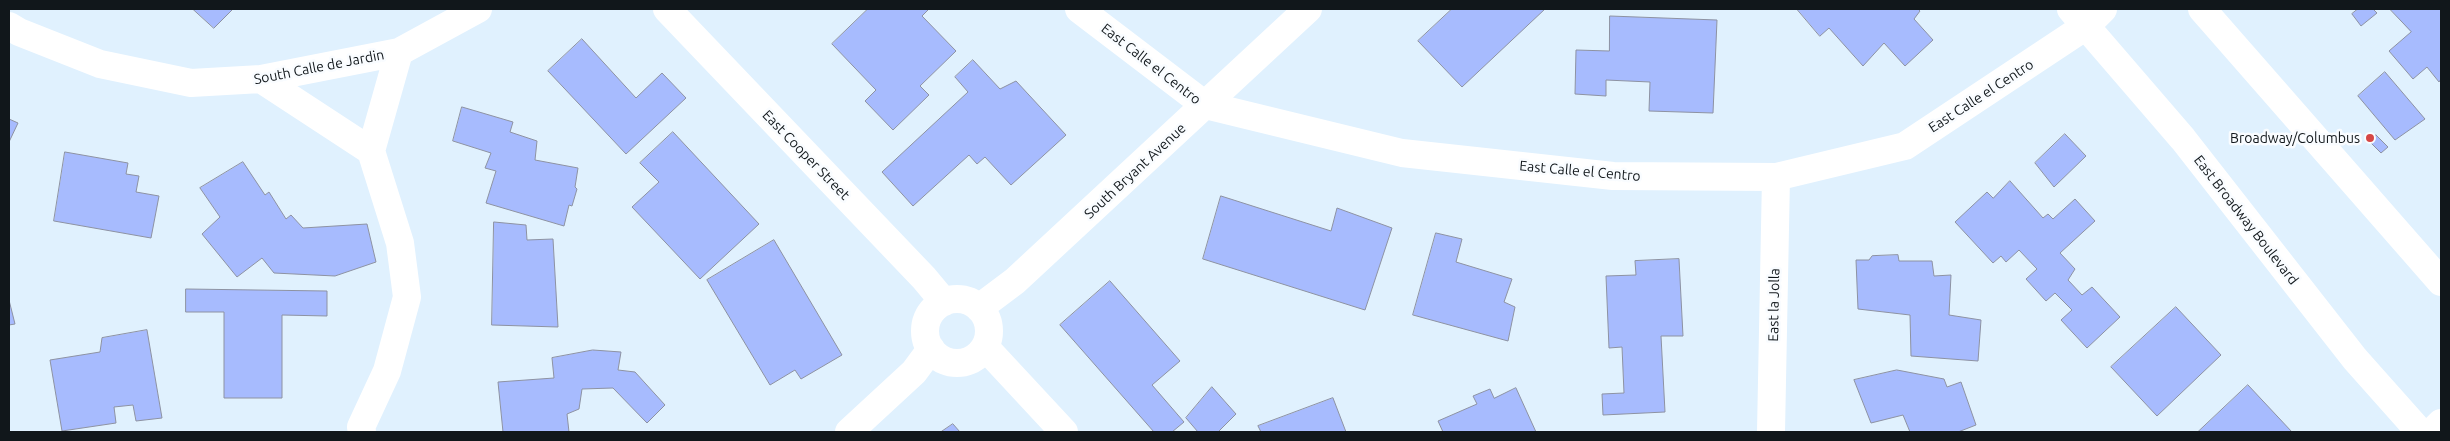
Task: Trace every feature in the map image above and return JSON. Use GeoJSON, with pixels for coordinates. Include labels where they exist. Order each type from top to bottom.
{"type":"FeatureCollection","features":[{"type":"Feature","properties":{"kind":"street","name":"South Calle de Jardin"},"geometry":{"type":"LineString","coordinates":[[9,26],[19,32],[100,64],[192,82],[261,79],[399,52],[478,9]]}},
{"type":"Feature","properties":{"kind":"street","name":"East Cooper Street"},"geometry":{"type":"LineString","coordinates":[[667,9],[924,278],[944,302]]}},
{"type":"Feature","properties":{"kind":"street","name":"East Calle el Centro"},"geometry":{"type":"LineString","coordinates":[[1079,9],[1205,105],[1413,154],[1613,176],[1776,177],[1905,146],[2086,14]]}},
{"type":"Feature","properties":{"kind":"street","name":"South Bryant Avenue"},"geometry":{"type":"LineString","coordinates":[[980,308],[1015,281],[1308,9]]}},
{"type":"Feature","properties":{"kind":"street"},"geometry":{"type":"LineString","coordinates":[[2202,9],[2441,282]]}},
{"type":"Feature","properties":{"kind":"street","name":"East Broadway Boulevard"},"geometry":{"type":"LineString","coordinates":[[2086,14],[2355,360],[2420,432]]}},
{"type":"Feature","properties":{"kind":"street"},"geometry":{"type":"LineString","coordinates":[[359,430],[387,371],[407,297],[400,243],[371,150],[399,52]]}},
{"type":"Feature","properties":{"kind":"street"},"geometry":{"type":"LineString","coordinates":[[261,79],[371,150]]}},
{"type":"Feature","properties":{"kind":"street","name":"East la Jolla"},"geometry":{"type":"LineString","coordinates":[[1772,432],[1776,177]]}},
{"type":"Feature","properties":{"kind":"street"},"geometry":{"type":"LineString","coordinates":[[960,299],[980,308],[986,316],[989,326],[985,347],[969,360],[958,363],[948,362],[931,350],[926,340],[925,330],[927,319],[932,310],[944,302],[960,299]]}},
{"type":"Feature","properties":{"kind":"street"},"geometry":{"type":"LineString","coordinates":[[985,347],[1064,432]]}},
{"type":"Feature","properties":{"kind":"street"},"geometry":{"type":"LineString","coordinates":[[849,432],[914,372],[931,350]]}},
{"type":"Feature","properties":{"kind":"street"},"geometry":{"type":"LineString","coordinates":[[2432,432],[2441,423]]}},
{"type":"Feature","properties":{"kind":"building"},"geometry":{"type":"Polygon","coordinates":[[[193,9],[233,9],[214,28],[193,9]]]}},
{"type":"Feature","properties":{"kind":"building"},"geometry":{"type":"Polygon","coordinates":[[[868,9],[929,9],[922,16],[956,51],[920,86],[929,95],[893,130],[865,101],[876,90],[832,44],[868,9]]]}},
{"type":"Feature","properties":{"kind":"building"},"geometry":{"type":"Polygon","coordinates":[[[1452,9],[1545,9],[1462,87],[1418,41],[1452,9]]]}},
{"type":"Feature","properties":{"kind":"building"},"geometry":{"type":"Polygon","coordinates":[[[1797,9],[1918,9],[1920,11],[1914,19],[1933,40],[1905,66],[1884,43],[1863,66],[1829,28],[1820,36],[1797,9]]]}},
{"type":"Feature","properties":{"kind":"building"},"geometry":{"type":"Polygon","coordinates":[[[2358,9],[2373,9],[2377,13],[2361,26],[2352,14],[2358,9]]]}},
{"type":"Feature","properties":{"kind":"building"},"geometry":{"type":"Polygon","coordinates":[[[2390,9],[2441,9],[2441,79],[2439,82],[2427,67],[2413,79],[2389,51],[2411,32],[2390,9]]]}},
{"type":"Feature","properties":{"kind":"building"},"geometry":{"type":"Polygon","coordinates":[[[1610,16],[1717,20],[1713,113],[1649,111],[1650,82],[1606,80],[1606,96],[1575,94],[1576,50],[1609,51],[1610,16]]]}},
{"type":"Feature","properties":{"kind":"building"},"geometry":{"type":"Polygon","coordinates":[[[582,39],[636,98],[662,73],[686,98],[626,154],[548,71],[582,39]]]}},
{"type":"Feature","properties":{"kind":"building"},"geometry":{"type":"Polygon","coordinates":[[[973,60],[1000,89],[1016,81],[1066,135],[1011,185],[985,157],[977,164],[969,155],[913,206],[882,172],[968,92],[955,77],[973,60]]]}},
{"type":"Feature","properties":{"kind":"building"},"geometry":{"type":"Polygon","coordinates":[[[2385,72],[2425,119],[2395,140],[2358,96],[2385,72]]]}},
{"type":"Feature","properties":{"kind":"building"},"geometry":{"type":"Polygon","coordinates":[[[462,107],[513,122],[510,132],[537,141],[535,160],[578,168],[575,187],[577,189],[572,206],[569,205],[564,226],[486,203],[496,171],[485,168],[491,153],[453,141],[462,107]]]}},
{"type":"Feature","properties":{"kind":"building"},"geometry":{"type":"Polygon","coordinates":[[[9,119],[18,123],[9,142],[9,119]]]}},
{"type":"Feature","properties":{"kind":"building"},"geometry":{"type":"Polygon","coordinates":[[[673,132],[759,224],[700,279],[632,207],[659,182],[640,163],[673,132]]]}},
{"type":"Feature","properties":{"kind":"building"},"geometry":{"type":"Polygon","coordinates":[[[2065,134],[2086,156],[2054,187],[2035,163],[2065,134]]]}},
{"type":"Feature","properties":{"kind":"building"},"geometry":{"type":"Polygon","coordinates":[[[2376,135],[2388,147],[2381,153],[2370,142],[2376,135]]]}},
{"type":"Feature","properties":{"kind":"building"},"geometry":{"type":"Polygon","coordinates":[[[65,152],[128,163],[126,174],[139,176],[136,192],[159,196],[151,238],[54,221],[65,152]]]}},
{"type":"Feature","properties":{"kind":"building"},"geometry":{"type":"Polygon","coordinates":[[[243,162],[265,195],[269,192],[286,219],[291,215],[303,228],[367,224],[376,262],[335,276],[274,273],[262,258],[237,277],[202,234],[220,217],[200,188],[243,162]]]}},
{"type":"Feature","properties":{"kind":"building"},"geometry":{"type":"Polygon","coordinates":[[[2010,181],[2043,218],[2048,214],[2053,219],[2075,199],[2095,221],[2060,253],[2075,269],[2068,280],[2082,295],[2092,287],[2120,317],[2087,348],[2061,320],[2072,310],[2055,293],[2046,301],[2026,279],[2037,269],[2019,250],[2006,262],[2001,256],[1993,263],[1955,222],[1987,192],[1993,198],[2010,181]]]}},
{"type":"Feature","properties":{"kind":"building"},"geometry":{"type":"Polygon","coordinates":[[[1221,196],[1331,231],[1337,208],[1392,228],[1365,310],[1203,259],[1221,196]]]}},
{"type":"Feature","properties":{"kind":"building"},"geometry":{"type":"Polygon","coordinates":[[[494,222],[526,225],[527,240],[553,239],[558,327],[492,325],[494,222]]]}},
{"type":"Feature","properties":{"kind":"building"},"geometry":{"type":"Polygon","coordinates":[[[1436,233],[1462,239],[1456,262],[1512,279],[1504,302],[1515,307],[1508,341],[1413,315],[1436,233]]]}},
{"type":"Feature","properties":{"kind":"building"},"geometry":{"type":"Polygon","coordinates":[[[774,240],[842,355],[801,379],[795,370],[770,385],[707,280],[774,240]]]}},
{"type":"Feature","properties":{"kind":"building"},"geometry":{"type":"Polygon","coordinates":[[[1898,255],[1899,261],[1932,261],[1934,276],[1951,275],[1949,315],[1981,320],[1978,361],[1911,356],[1910,315],[1858,309],[1856,260],[1869,260],[1872,256],[1898,255]]]}},
{"type":"Feature","properties":{"kind":"building"},"geometry":{"type":"Polygon","coordinates":[[[1679,259],[1683,336],[1661,336],[1665,412],[1603,415],[1602,394],[1624,393],[1622,347],[1609,348],[1606,276],[1636,275],[1635,261],[1679,259]]]}},
{"type":"Feature","properties":{"kind":"building"},"geometry":{"type":"Polygon","coordinates":[[[1110,281],[1180,361],[1152,385],[1184,422],[1172,432],[1154,432],[1060,325],[1110,281]]]}},
{"type":"Feature","properties":{"kind":"building"},"geometry":{"type":"Polygon","coordinates":[[[186,289],[327,291],[327,316],[282,315],[282,398],[224,398],[224,312],[186,312],[186,289]]]}},
{"type":"Feature","properties":{"kind":"building"},"geometry":{"type":"Polygon","coordinates":[[[9,300],[15,324],[9,325],[9,300]]]}},
{"type":"Feature","properties":{"kind":"building"},"geometry":{"type":"Polygon","coordinates":[[[2176,307],[2221,355],[2157,416],[2111,367],[2176,307]]]}},
{"type":"Feature","properties":{"kind":"building"},"geometry":{"type":"Polygon","coordinates":[[[147,330],[162,418],[136,421],[133,405],[114,407],[116,423],[62,431],[50,360],[100,352],[102,338],[147,330]]]}},
{"type":"Feature","properties":{"kind":"building"},"geometry":{"type":"Polygon","coordinates":[[[593,350],[621,352],[618,370],[635,372],[665,405],[647,423],[613,388],[582,389],[579,409],[567,414],[569,432],[503,432],[498,382],[554,378],[552,358],[593,350]]]}},
{"type":"Feature","properties":{"kind":"building"},"geometry":{"type":"Polygon","coordinates":[[[1897,370],[1944,379],[1947,387],[1961,382],[1976,425],[1958,432],[1910,432],[1903,415],[1871,423],[1854,380],[1897,370]]]}},
{"type":"Feature","properties":{"kind":"building"},"geometry":{"type":"Polygon","coordinates":[[[2248,385],[2292,432],[2198,432],[2248,385]]]}},
{"type":"Feature","properties":{"kind":"building"},"geometry":{"type":"Polygon","coordinates":[[[1212,387],[1236,414],[1218,432],[1198,432],[1186,418],[1212,387]]]}},
{"type":"Feature","properties":{"kind":"building"},"geometry":{"type":"Polygon","coordinates":[[[1516,388],[1536,432],[1443,432],[1438,421],[1477,404],[1473,396],[1490,389],[1494,398],[1516,388]]]}},
{"type":"Feature","properties":{"kind":"building"},"geometry":{"type":"Polygon","coordinates":[[[1333,398],[1346,432],[1261,432],[1258,426],[1333,398]]]}},
{"type":"Feature","properties":{"kind":"building"},"geometry":{"type":"Polygon","coordinates":[[[953,424],[960,432],[941,432],[953,424]]]}},
{"type":"Feature","properties":{"kind":"place","name":"Broadway/Columbus"},"geometry":{"type":"Point","coordinates":[2370,138]}}]}
